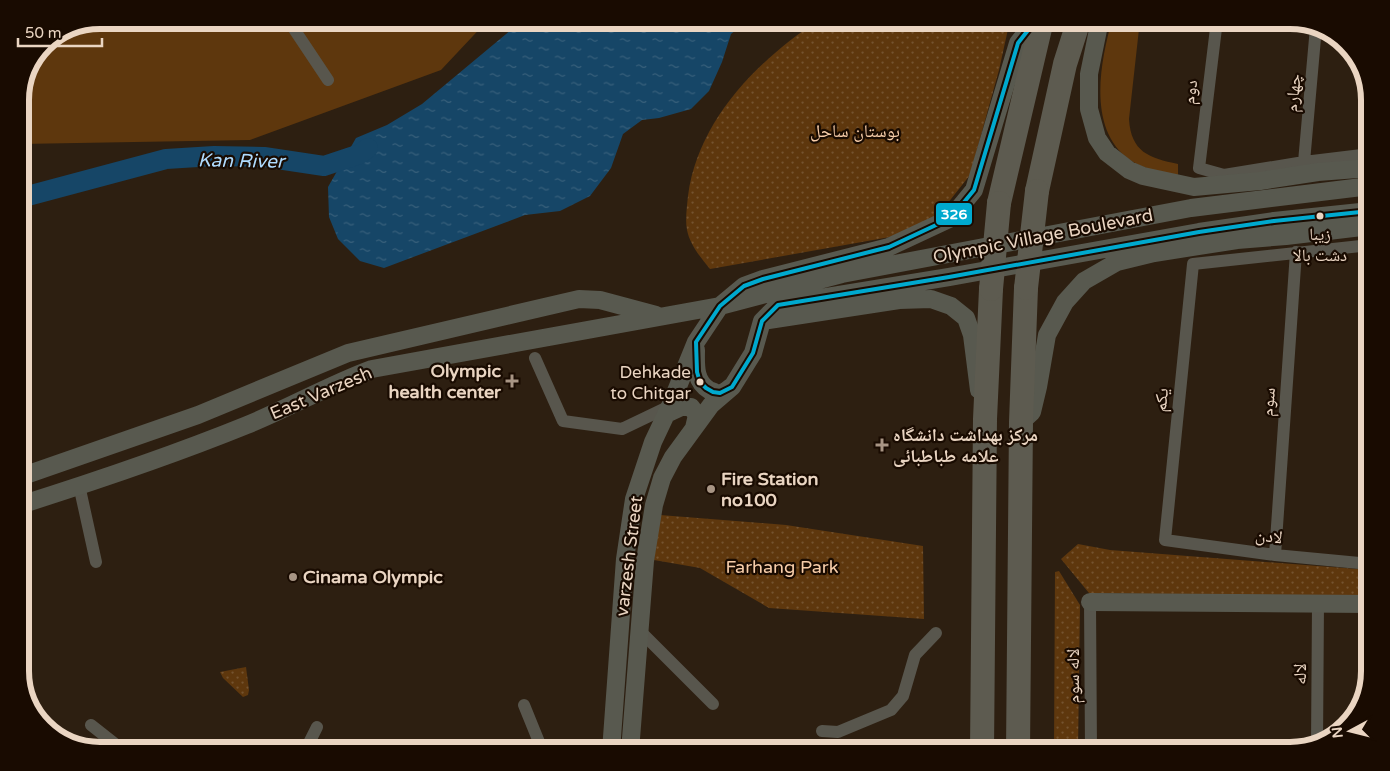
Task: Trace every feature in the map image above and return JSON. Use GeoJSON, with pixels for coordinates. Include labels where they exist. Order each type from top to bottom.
{"type":"FeatureCollection","features":[{"type":"Feature","properties":{"kind":"highway"},"geometry":{"type":"LineString","coordinates":[[982,742],[985,419],[991,289],[999,203],[1040,29]]}},
{"type":"Feature","properties":{"kind":"highway"},"geometry":{"type":"LineString","coordinates":[[1018,742],[1021,422],[1026,288],[1037,191],[1065,64],[1076,29]]}},
{"type":"Feature","properties":{"kind":"highway"},"geometry":{"type":"LineString","coordinates":[[974,742],[982,696]]}},
{"type":"Feature","properties":{"kind":"main road"},"geometry":{"type":"LineString","coordinates":[[720,306],[744,286],[763,279],[889,247],[951,218],[974,190],[1018,43],[1029,29]]}},
{"type":"Feature","properties":{"kind":"main road"},"geometry":{"type":"LineString","coordinates":[[1098,29],[1089,74],[1089,109],[1097,138],[1107,153],[1129,170],[1143,176],[1194,186],[1260,181],[1318,172],[1361,169]]}},
{"type":"Feature","properties":{"kind":"main road","name":"Olympic Village Boulevard"},"geometry":{"type":"LineString","coordinates":[[720,306],[842,274],[1191,208],[1361,187]]}},
{"type":"Feature","properties":{"kind":"main road","name":"Olympic Village Boulevard"},"geometry":{"type":"LineString","coordinates":[[762,321],[778,305],[949,277],[1199,232],[1274,221],[1361,212]]}},
{"type":"Feature","properties":{"kind":"main road"},"geometry":{"type":"LineString","coordinates":[[1021,422],[1032,412],[1047,335],[1065,302],[1084,281],[1117,262],[1154,253],[1237,240],[1361,227]]}},
{"type":"Feature","properties":{"kind":"main road"},"geometry":{"type":"LineString","coordinates":[[29,474],[198,415],[348,353],[579,299],[600,300],[662,316]]}},
{"type":"Feature","properties":{"kind":"main road"},"geometry":{"type":"LineString","coordinates":[[762,321],[899,300],[930,300],[951,306],[966,318],[972,335],[985,419]]}},
{"type":"Feature","properties":{"kind":"main road","name":"East Varzesh"},"geometry":{"type":"LineString","coordinates":[[29,502],[178,451],[249,424],[340,381],[372,369],[720,306]]}},
{"type":"Feature","properties":{"kind":"main road","name":"varzesh Street"},"geometry":{"type":"LineString","coordinates":[[612,742],[625,559],[634,499],[653,442],[696,342],[720,306]]}},
{"type":"Feature","properties":{"kind":"main road","name":"varzesh Street"},"geometry":{"type":"LineString","coordinates":[[631,742],[645,561],[654,505],[662,478],[673,457],[711,405],[732,387],[752,353],[762,321]]}},
{"type":"Feature","properties":{"kind":"main road"},"geometry":{"type":"LineString","coordinates":[[696,342],[696,372],[700,382],[713,392],[720,393],[732,387]]}},
{"type":"Feature","properties":{"kind":"main road"},"geometry":{"type":"LineString","coordinates":[[668,410],[691,407],[697,415],[694,428]]}},
{"type":"Feature","properties":{"kind":"main road"},"geometry":{"type":"LineString","coordinates":[[1090,602],[1361,604]]}},
{"type":"Feature","properties":{"kind":"street"},"geometry":{"type":"LineString","coordinates":[[294,29],[328,80]]}},
{"type":"Feature","properties":{"kind":"street","name":"دوم"},"geometry":{"type":"LineString","coordinates":[[1215,29],[1198,168],[1224,175],[1304,162]]}},
{"type":"Feature","properties":{"kind":"street","name":"چهارم"},"geometry":{"type":"LineString","coordinates":[[1304,162],[1315,33]]}},
{"type":"Feature","properties":{"kind":"street"},"geometry":{"type":"LineString","coordinates":[[1304,162],[1361,155]]}},
{"type":"Feature","properties":{"kind":"street"},"geometry":{"type":"LineString","coordinates":[[1296,252],[1361,246]]}},
{"type":"Feature","properties":{"kind":"street","name":"یکم"},"geometry":{"type":"LineString","coordinates":[[1164,540],[1192,264],[1296,252]]}},
{"type":"Feature","properties":{"kind":"street","name":"سوم"},"geometry":{"type":"LineString","coordinates":[[1275,555],[1296,252]]}},
{"type":"Feature","properties":{"kind":"street"},"geometry":{"type":"LineString","coordinates":[[534,358],[564,422],[622,429],[668,410]]}},
{"type":"Feature","properties":{"kind":"street"},"geometry":{"type":"LineString","coordinates":[[80,485],[96,562]]}},
{"type":"Feature","properties":{"kind":"street","name":"لادن"},"geometry":{"type":"LineString","coordinates":[[1164,540],[1275,555],[1361,563]]}},
{"type":"Feature","properties":{"kind":"street","name":"لاله سوم"},"geometry":{"type":"LineString","coordinates":[[1090,602],[1091,742]]}},
{"type":"Feature","properties":{"kind":"street","name":"لاله"},"geometry":{"type":"LineString","coordinates":[[1317,737],[1318,604]]}},
{"type":"Feature","properties":{"kind":"street"},"geometry":{"type":"LineString","coordinates":[[640,631],[713,704]]}},
{"type":"Feature","properties":{"kind":"street"},"geometry":{"type":"LineString","coordinates":[[822,731],[838,732],[891,710],[903,696],[915,655],[936,633]]}},
{"type":"Feature","properties":{"kind":"street"},"geometry":{"type":"LineString","coordinates":[[524,705],[539,742]]}},
{"type":"Feature","properties":{"kind":"street"},"geometry":{"type":"LineString","coordinates":[[91,725],[113,742]]}},
{"type":"Feature","properties":{"kind":"street"},"geometry":{"type":"LineString","coordinates":[[310,742],[317,727]]}},
{"type":"Feature","properties":{"kind":"green space"},"geometry":{"type":"Polygon","coordinates":[[[480,29],[441,70],[250,140],[29,144],[30,86],[41,60],[50,50],[60,41],[86,30],[480,29]]]}},
{"type":"Feature","properties":{"kind":"green space","name":"بوستان ساحل"},"geometry":{"type":"Polygon","coordinates":[[[806,29],[1008,29],[999,70],[970,175],[936,218],[890,237],[710,269],[696,251],[687,230],[686,213],[694,168],[704,142],[734,94],[753,73],[806,29]]]}},
{"type":"Feature","properties":{"kind":"green space"},"geometry":{"type":"Polygon","coordinates":[[[1110,29],[1139,29],[1129,119],[1130,130],[1133,139],[1143,152],[1158,159],[1178,164],[1178,176],[1147,168],[1130,160],[1116,147],[1107,132],[1102,114],[1100,95],[1101,75],[1110,29]]]}},
{"type":"Feature","properties":{"kind":"green space","name":"Farhang Park"},"geometry":{"type":"Polygon","coordinates":[[[660,515],[786,525],[923,546],[924,619],[769,608],[700,568],[654,560],[660,515]]]}},
{"type":"Feature","properties":{"kind":"green space"},"geometry":{"type":"Polygon","coordinates":[[[1078,544],[1110,550],[1361,569],[1361,596],[1089,593],[1061,559],[1078,544]]]}},
{"type":"Feature","properties":{"kind":"green space"},"geometry":{"type":"Polygon","coordinates":[[[1059,571],[1080,605],[1078,742],[1054,742],[1055,572],[1059,571]]]}},
{"type":"Feature","properties":{"kind":"green space"},"geometry":{"type":"Polygon","coordinates":[[[246,667],[249,690],[248,695],[243,697],[223,678],[220,672],[246,667]]]}},
{"type":"Feature","properties":{"kind":"water"},"geometry":{"type":"Polygon","coordinates":[[[512,29],[737,29],[731,34],[722,62],[709,91],[691,109],[659,118],[642,120],[623,134],[611,168],[590,196],[560,211],[525,215],[384,268],[360,261],[338,239],[329,217],[328,187],[356,138],[387,125],[422,104],[512,29]]]}},
{"type":"Feature","properties":{"kind":"waterway","name":"Kan River"},"geometry":{"type":"LineString","coordinates":[[29,196],[166,159],[214,156],[264,157],[324,166],[360,154],[368,148]]}},
{"type":"Feature","properties":{"kind":"transit line","name":"326"},"geometry":{"type":"LineString","coordinates":[[1029,29],[1018,43],[974,190],[951,218],[889,247],[763,279],[744,286],[720,306],[696,342],[697,372],[700,382],[706,388],[720,393],[732,387],[753,353],[762,321],[778,305],[949,277],[1199,232],[1274,221],[1361,212]]}},
{"type":"Feature","properties":{"kind":"place","name":"زیبا دشت بالا"},"geometry":{"type":"Point","coordinates":[1320,216]}},
{"type":"Feature","properties":{"kind":"place","name":"Olympic health center"},"geometry":{"type":"Point","coordinates":[512,381]}},
{"type":"Feature","properties":{"kind":"place","name":"Dehkade to Chitgar"},"geometry":{"type":"Point","coordinates":[700,382]}},
{"type":"Feature","properties":{"kind":"place","name":"مرکز بهداشت دانشگاه علامه طباطبائی"},"geometry":{"type":"Point","coordinates":[882,445]}},
{"type":"Feature","properties":{"kind":"place","name":"Fire Station no100"},"geometry":{"type":"Point","coordinates":[711,489]}},
{"type":"Feature","properties":{"kind":"place","name":"Cinama Olympic"},"geometry":{"type":"Point","coordinates":[293,577]}}]}
